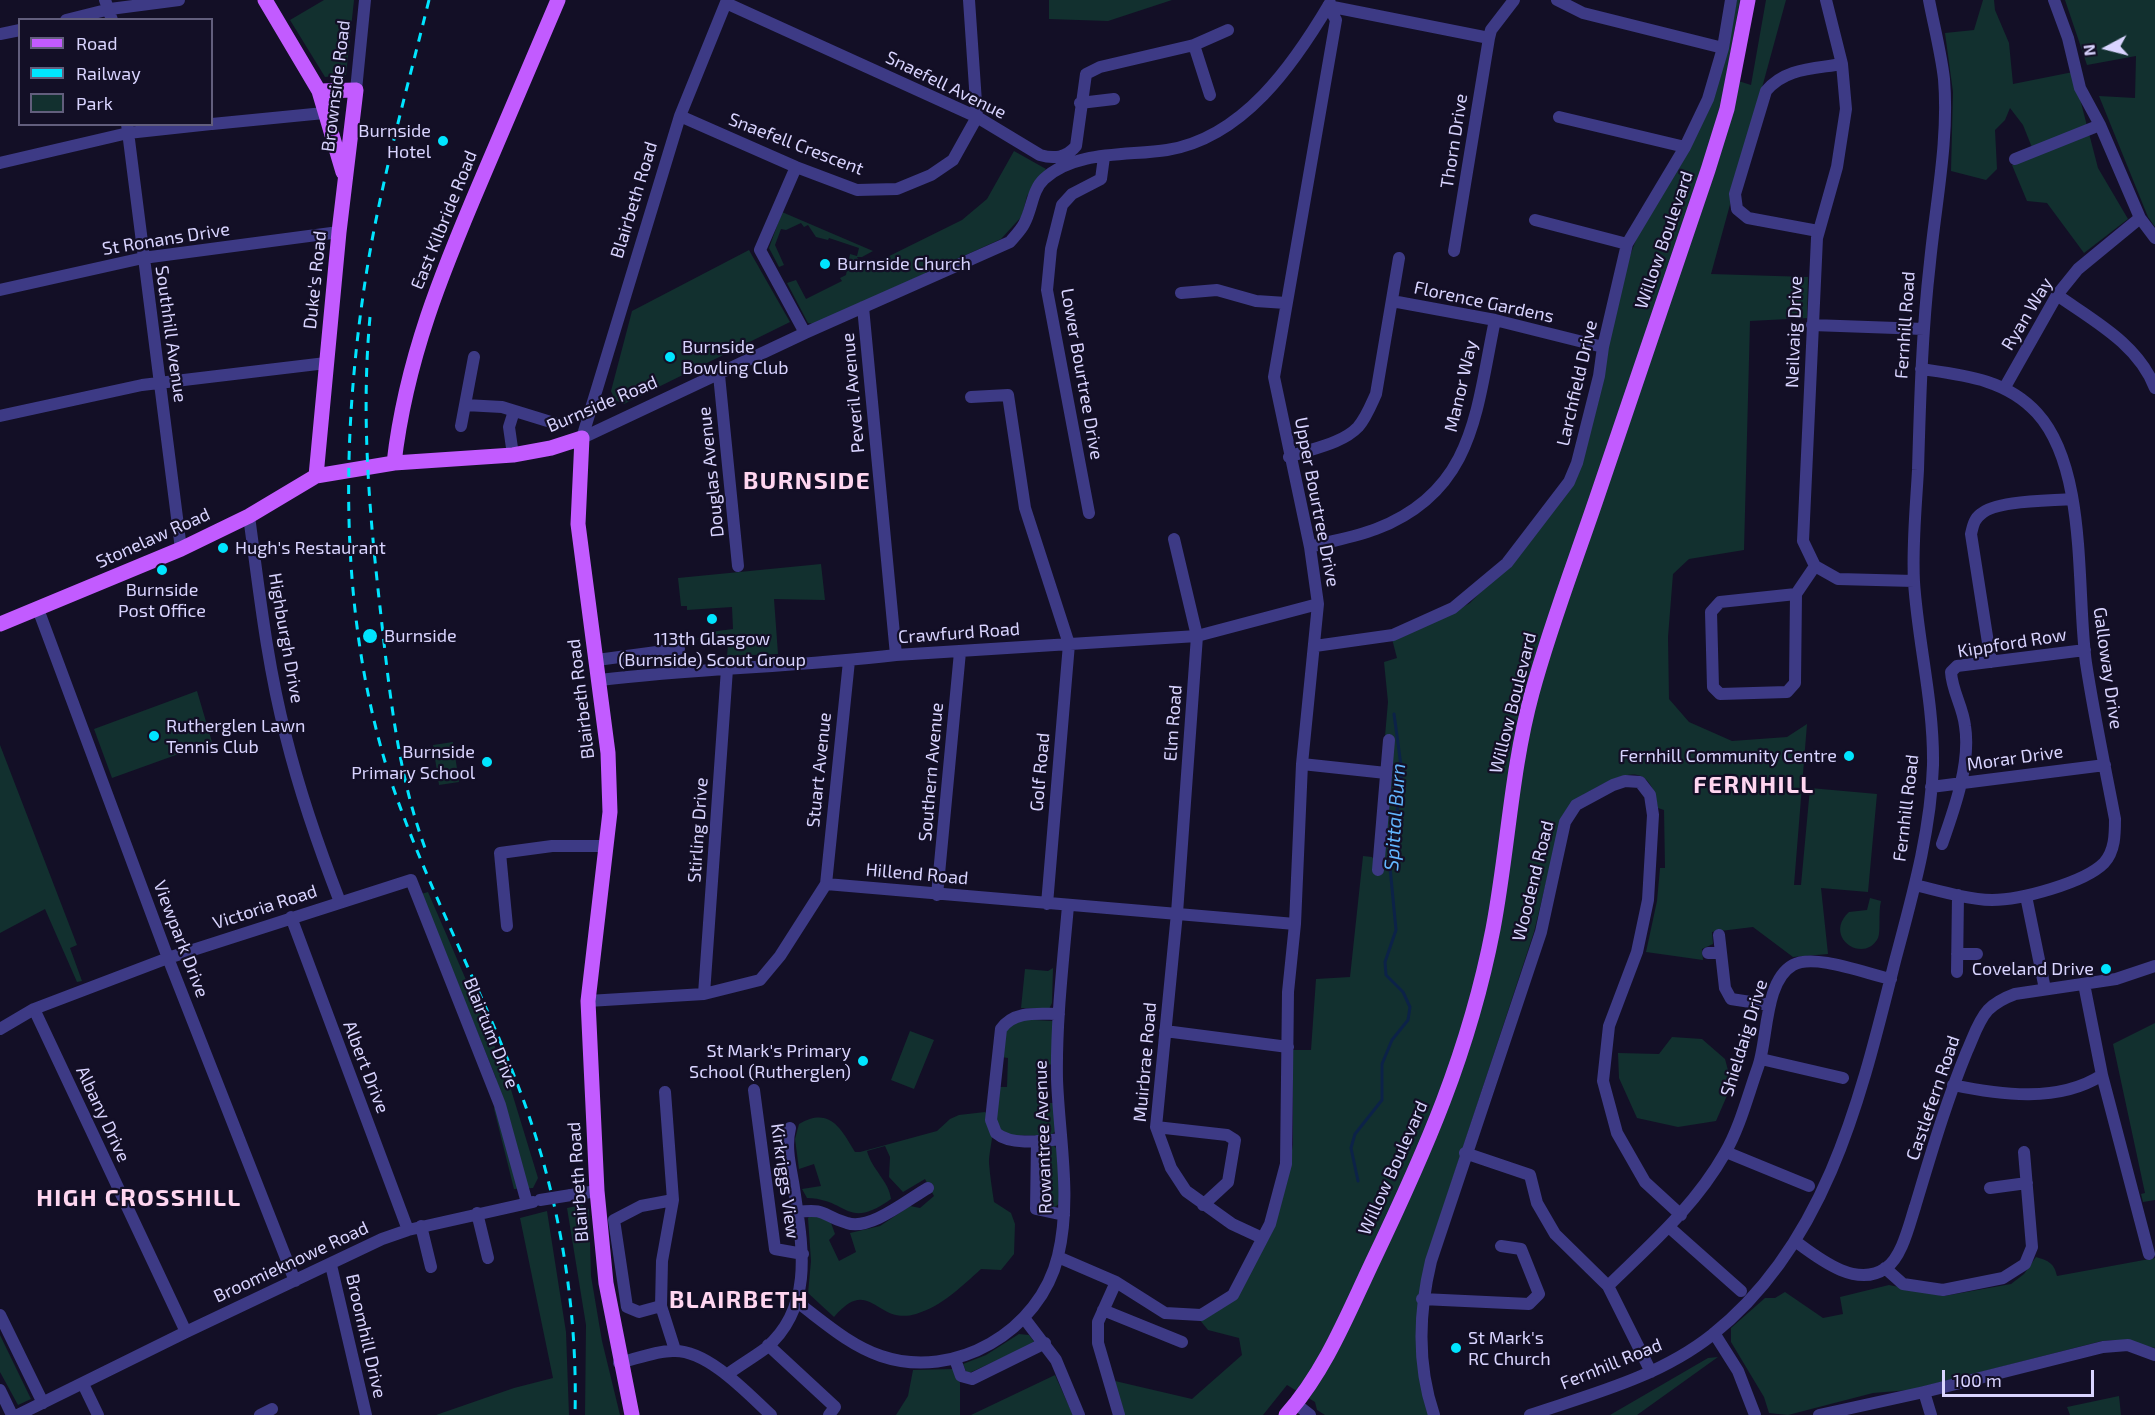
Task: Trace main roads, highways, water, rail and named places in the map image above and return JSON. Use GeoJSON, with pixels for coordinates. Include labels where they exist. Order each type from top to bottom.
{"type":"FeatureCollection","features":[{"type":"Feature","properties":{"kind":"main road","name":"Duke's Road"},"geometry":{"type":"LineString","coordinates":[[265,0],[319,91],[345,177],[316,476]]}},
{"type":"Feature","properties":{"kind":"main road","name":"East Kilbride Road"},"geometry":{"type":"LineString","coordinates":[[394,463],[400,413],[413,359],[441,275],[558,0]]}},
{"type":"Feature","properties":{"kind":"main road","name":"Willow Boulevard"},"geometry":{"type":"LineString","coordinates":[[1291,1409],[1340,1331],[1421,1160],[1459,1060],[1479,993],[1493,928],[1513,777],[1531,696],[1565,583],[1708,170],[1727,108],[1748,0]]}},
{"type":"Feature","properties":{"kind":"main road","name":"Brownside Road"},"geometry":{"type":"LineString","coordinates":[[319,91],[356,90],[345,177]]}},
{"type":"Feature","properties":{"kind":"main road","name":"Burnside Road"},"geometry":{"type":"LineString","coordinates":[[394,463],[513,454],[551,448],[582,438]]}},
{"type":"Feature","properties":{"kind":"main road","name":"Blairbeth Road"},"geometry":{"type":"LineString","coordinates":[[582,438],[578,524],[608,753],[609,812],[588,1001],[597,1191],[606,1283],[619,1363],[632,1415]]}},
{"type":"Feature","properties":{"kind":"main road"},"geometry":{"type":"LineString","coordinates":[[316,476],[394,463]]}},
{"type":"Feature","properties":{"kind":"main road","name":"Stonelaw Road"},"geometry":{"type":"LineString","coordinates":[[0,624],[181,549],[249,516],[316,476]]}},
{"type":"Feature","properties":{"kind":"waterway","name":"Spittal Burn"},"geometry":{"type":"LineString","coordinates":[[1358,1181],[1351,1148],[1355,1134],[1382,1100],[1382,1064],[1392,1040],[1408,1020],[1410,1007],[1403,992],[1386,975],[1385,962],[1396,930],[1390,867],[1402,773],[1394,714]]}},
{"type":"Feature","properties":{"kind":"railway"},"geometry":{"type":"LineString","coordinates":[[429,0],[382,193],[359,323],[349,457],[349,524],[353,592],[362,658],[375,723],[393,787],[421,860],[515,1078],[543,1159],[562,1243],[568,1286],[573,1329],[575,1415]]}},
{"type":"Feature","properties":{"kind":"railway"},"geometry":{"type":"LineString","coordinates":[[370,317],[366,426],[376,571],[395,729],[407,790],[425,848]]}},
{"type":"Feature","properties":{"kind":"place","name":"Burnside Hotel"},"geometry":{"type":"Point","coordinates":[443,141]}},
{"type":"Feature","properties":{"kind":"place","name":"Burnside Church"},"geometry":{"type":"Point","coordinates":[825,264]}},
{"type":"Feature","properties":{"kind":"place","name":"Burnside Bowling Club"},"geometry":{"type":"Point","coordinates":[670,357]}},
{"type":"Feature","properties":{"kind":"place","name":"Hugh's Restaurant"},"geometry":{"type":"Point","coordinates":[223,548]}},
{"type":"Feature","properties":{"kind":"place","name":"Burnside Post Office"},"geometry":{"type":"Point","coordinates":[162,570]}},
{"type":"Feature","properties":{"kind":"place","name":"113th Glasgow (Burnside) Scout Group"},"geometry":{"type":"Point","coordinates":[712,619]}},
{"type":"Feature","properties":{"kind":"place","name":"Burnside"},"geometry":{"type":"Point","coordinates":[370,636]}},
{"type":"Feature","properties":{"kind":"place","name":"Rutherglen Lawn Tennis Club"},"geometry":{"type":"Point","coordinates":[154,736]}},
{"type":"Feature","properties":{"kind":"place","name":"Fernhill Community Centre"},"geometry":{"type":"Point","coordinates":[1849,756]}},
{"type":"Feature","properties":{"kind":"place","name":"Burnside Primary School"},"geometry":{"type":"Point","coordinates":[487,762]}},
{"type":"Feature","properties":{"kind":"place","name":"Coveland Drive"},"geometry":{"type":"Point","coordinates":[2106,969]}},
{"type":"Feature","properties":{"kind":"place","name":"St Mark's Primary School (Rutherglen)"},"geometry":{"type":"Point","coordinates":[863,1061]}},
{"type":"Feature","properties":{"kind":"place","name":"St Mark's RC Church"},"geometry":{"type":"Point","coordinates":[1456,1348]}},
{"type":"Feature","properties":{"kind":"district","name":"BURNSIDE"},"geometry":{"type":"Point","coordinates":[807,481]}},
{"type":"Feature","properties":{"kind":"district","name":"FERNHILL"},"geometry":{"type":"Point","coordinates":[1754,785]}},
{"type":"Feature","properties":{"kind":"district","name":"HIGH CROSSHILL"},"geometry":{"type":"Point","coordinates":[139,1198]}},
{"type":"Feature","properties":{"kind":"district","name":"BLAIRBETH"},"geometry":{"type":"Point","coordinates":[739,1300]}}]}
